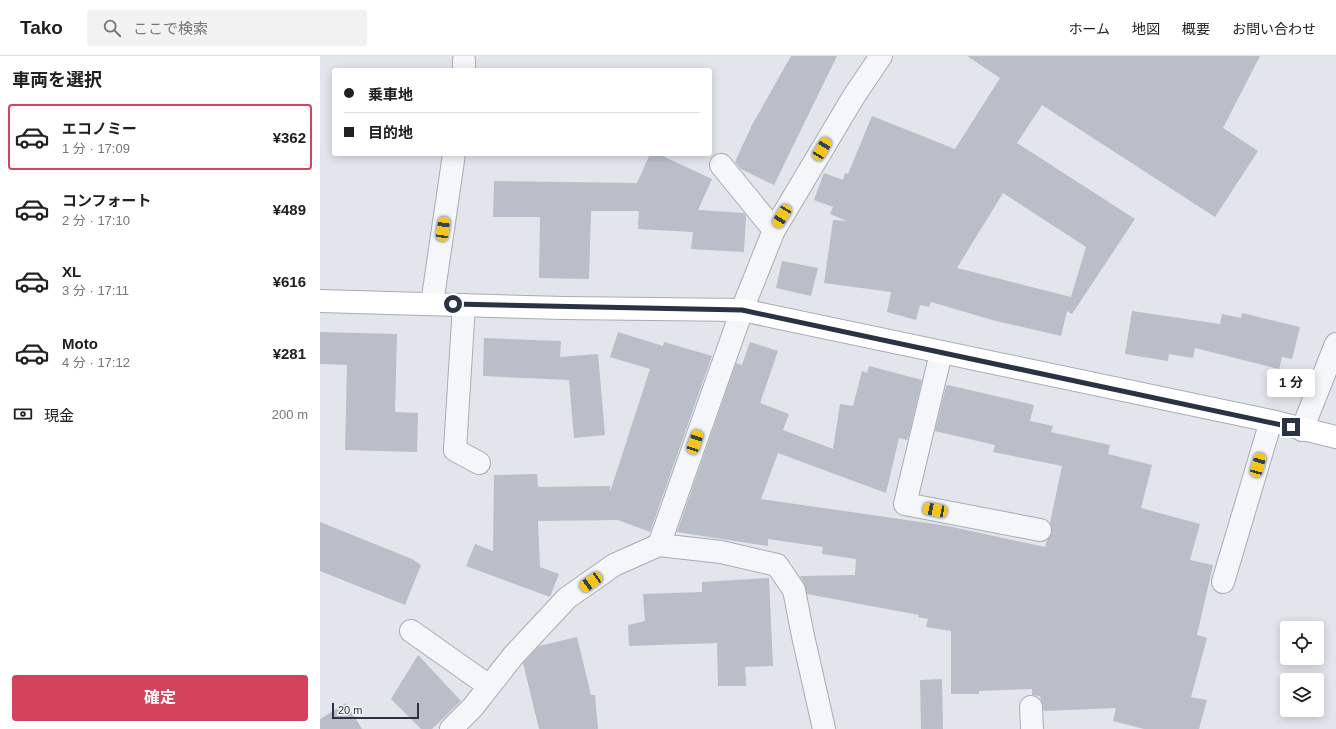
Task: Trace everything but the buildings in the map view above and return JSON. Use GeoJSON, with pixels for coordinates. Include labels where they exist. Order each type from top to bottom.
{"type":"FeatureCollection","features":[{"type":"Feature","properties":{"kind":"street"},"geometry":{"type":"LineString","coordinates":[[659,545],[742,310],[774,230],[854,96],[881,56]]}},
{"type":"Feature","properties":{"kind":"street"},"geometry":{"type":"LineString","coordinates":[[432,304],[454,156]]}},
{"type":"Feature","properties":{"kind":"street"},"geometry":{"type":"LineString","coordinates":[[721,165],[774,230]]}},
{"type":"Feature","properties":{"kind":"street"},"geometry":{"type":"LineString","coordinates":[[320,301],[742,310],[1336,437]]}},
{"type":"Feature","properties":{"kind":"street"},"geometry":{"type":"LineString","coordinates":[[464,305],[455,450],[479,463]]}},
{"type":"Feature","properties":{"kind":"street"},"geometry":{"type":"LineString","coordinates":[[1302,430],[1336,344]]}},
{"type":"Feature","properties":{"kind":"street"},"geometry":{"type":"LineString","coordinates":[[941,353],[905,504],[1040,530]]}},
{"type":"Feature","properties":{"kind":"street"},"geometry":{"type":"LineString","coordinates":[[1223,582],[1271,422]]}},
{"type":"Feature","properties":{"kind":"street"},"geometry":{"type":"LineString","coordinates":[[451,729],[473,707],[514,656],[567,598],[614,565],[659,545],[721,552],[777,565],[794,590],[824,729]]}},
{"type":"Feature","properties":{"kind":"street"},"geometry":{"type":"LineString","coordinates":[[411,631],[490,686]]}},
{"type":"Feature","properties":{"kind":"street"},"geometry":{"type":"LineString","coordinates":[[1031,707],[1032,729]]}},
{"type":"Feature","properties":{"kind":"route"},"geometry":{"type":"LineString","coordinates":[[453,304],[563,308],[742,310],[1291,427]]}}]}
